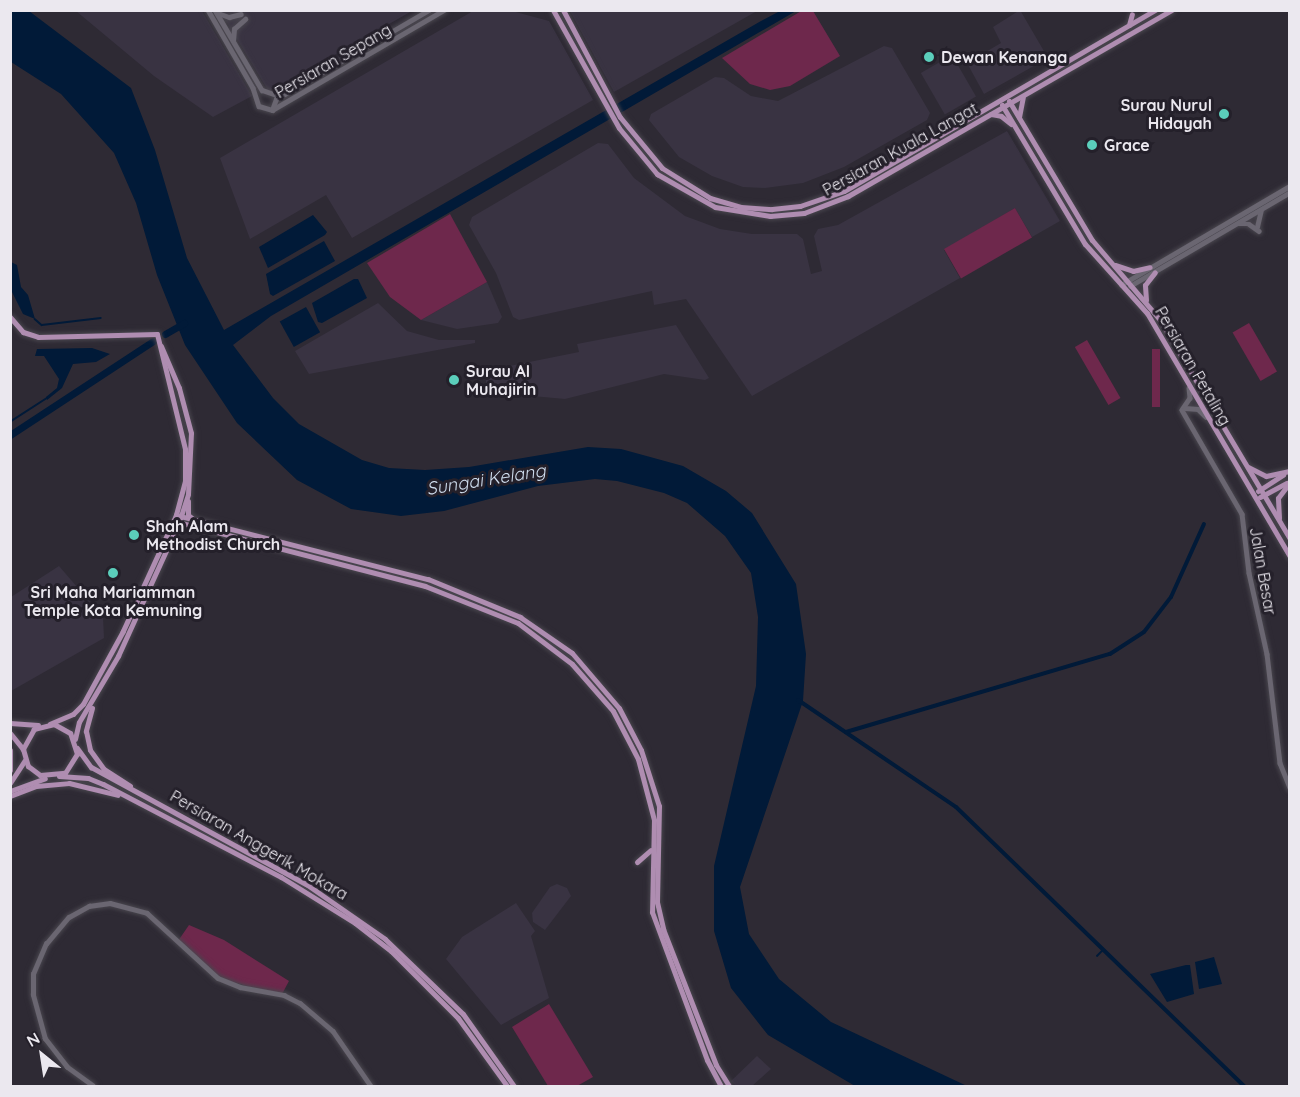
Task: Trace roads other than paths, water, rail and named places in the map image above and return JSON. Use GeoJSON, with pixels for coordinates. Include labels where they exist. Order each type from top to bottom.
{"type":"FeatureCollection","features":[{"type":"Feature","properties":{"kind":"main road"},"geometry":{"type":"LineString","coordinates":[[547,10],[559,21]]}},
{"type":"Feature","properties":{"kind":"main road"},"geometry":{"type":"LineString","coordinates":[[553,10],[606,105],[617,119]]}},
{"type":"Feature","properties":{"kind":"main road"},"geometry":{"type":"LineString","coordinates":[[563,10],[613,103],[617,119]]}},
{"type":"Feature","properties":{"kind":"main road","name":"Persiaran Kuala Langat"},"geometry":{"type":"LineString","coordinates":[[617,119],[650,157],[675,179],[710,198],[741,207],[786,209],[815,202],[844,191],[1002,104],[1155,10]]}},
{"type":"Feature","properties":{"kind":"main road","name":"Persiaran Kuala Langat"},"geometry":{"type":"LineString","coordinates":[[1008,100],[1026,94],[1171,10]]}},
{"type":"Feature","properties":{"kind":"main road"},"geometry":{"type":"LineString","coordinates":[[1126,28],[1133,15],[1145,16]]}},
{"type":"Feature","properties":{"kind":"main road"},"geometry":{"type":"LineString","coordinates":[[1020,118],[1020,102],[1026,94]]}},
{"type":"Feature","properties":{"kind":"main road","name":"Persiaran Petaling"},"geometry":{"type":"LineString","coordinates":[[1008,100],[1092,240],[1147,313],[1290,556]]}},
{"type":"Feature","properties":{"kind":"main road","name":"Persiaran Kuala Langat"},"geometry":{"type":"LineString","coordinates":[[617,119],[641,159],[671,185],[716,207],[745,214],[789,215],[819,208],[898,168],[991,114],[1002,104]]}},
{"type":"Feature","properties":{"kind":"main road","name":"Persiaran Petaling"},"geometry":{"type":"LineString","coordinates":[[1002,104],[1085,244],[1126,285],[1147,301],[1290,539]]}},
{"type":"Feature","properties":{"kind":"main road"},"geometry":{"type":"LineString","coordinates":[[991,114],[1003,116],[1017,129]]}},
{"type":"Feature","properties":{"kind":"main road"},"geometry":{"type":"LineString","coordinates":[[895,162],[898,168]]}},
{"type":"Feature","properties":{"kind":"main road"},"geometry":{"type":"LineString","coordinates":[[1109,261],[1133,271],[1153,269]]}},
{"type":"Feature","properties":{"kind":"main road"},"geometry":{"type":"LineString","coordinates":[[1147,301],[1145,285],[1153,269]]}},
{"type":"Feature","properties":{"kind":"main road"},"geometry":{"type":"LineString","coordinates":[[10,317],[23,332],[38,337],[157,334],[191,433],[188,515],[193,523]]}},
{"type":"Feature","properties":{"kind":"main road"},"geometry":{"type":"LineString","coordinates":[[10,723],[50,724],[77,711],[93,690],[178,519],[184,481],[185,448],[163,348]]}},
{"type":"Feature","properties":{"kind":"main road"},"geometry":{"type":"LineString","coordinates":[[1245,464],[1266,476],[1290,471]]}},
{"type":"Feature","properties":{"kind":"main road"},"geometry":{"type":"LineString","coordinates":[[1262,493],[1290,471]]}},
{"type":"Feature","properties":{"kind":"main road"},"geometry":{"type":"LineString","coordinates":[[1255,497],[1290,481]]}},
{"type":"Feature","properties":{"kind":"main road"},"geometry":{"type":"LineString","coordinates":[[1280,523],[1277,501],[1290,481]]}},
{"type":"Feature","properties":{"kind":"main road"},"geometry":{"type":"LineString","coordinates":[[133,789],[97,762],[88,746],[86,723],[173,535],[188,494]]}},
{"type":"Feature","properties":{"kind":"main road"},"geometry":{"type":"LineString","coordinates":[[178,519],[403,579],[496,614],[539,636],[572,664],[622,718],[638,759],[652,806],[653,845],[650,874],[656,925],[707,1060],[721,1086]]}},
{"type":"Feature","properties":{"kind":"main road"},"geometry":{"type":"LineString","coordinates":[[173,535],[193,523],[405,572],[493,605],[538,628],[572,653],[622,718],[641,750],[659,806],[657,902],[663,929],[716,1065],[729,1086]]}},
{"type":"Feature","properties":{"kind":"main road"},"geometry":{"type":"LineString","coordinates":[[403,579],[405,572]]}},
{"type":"Feature","properties":{"kind":"main road"},"geometry":{"type":"LineString","coordinates":[[10,791],[47,777],[59,776],[73,765],[79,722],[98,693]]}},
{"type":"Feature","properties":{"kind":"main road"},"geometry":{"type":"LineString","coordinates":[[50,724],[66,729],[75,739]]}},
{"type":"Feature","properties":{"kind":"main road"},"geometry":{"type":"LineString","coordinates":[[23,749],[29,734],[42,725]]}},
{"type":"Feature","properties":{"kind":"main road"},"geometry":{"type":"LineString","coordinates":[[10,733],[23,749],[25,760],[33,772],[47,777]]}},
{"type":"Feature","properties":{"kind":"main road","name":"Persiaran Anggerik Mokara"},"geometry":{"type":"LineString","coordinates":[[77,748],[91,767],[306,884],[385,939],[463,1014],[514,1086]]}},
{"type":"Feature","properties":{"kind":"main road"},"geometry":{"type":"LineString","coordinates":[[10,750],[10,770]]}},
{"type":"Feature","properties":{"kind":"main road"},"geometry":{"type":"LineString","coordinates":[[10,783],[25,760]]}},
{"type":"Feature","properties":{"kind":"main road","name":"Persiaran Anggerik Mokara"},"geometry":{"type":"LineString","coordinates":[[59,776],[88,778],[281,877],[382,943],[458,1018],[507,1086]]}},
{"type":"Feature","properties":{"kind":"main road"},"geometry":{"type":"LineString","coordinates":[[10,796],[36,786],[69,783],[122,795]]}},
{"type":"Feature","properties":{"kind":"main road"},"geometry":{"type":"LineString","coordinates":[[650,874],[637,862],[648,855],[653,845]]}},
{"type":"Feature","properties":{"kind":"street"},"geometry":{"type":"LineString","coordinates":[[208,10],[253,88],[259,106],[272,110]]}},
{"type":"Feature","properties":{"kind":"street","name":"Persiaran Sepang"},"geometry":{"type":"LineString","coordinates":[[272,110],[274,101],[281,96],[429,10]]}},
{"type":"Feature","properties":{"kind":"street","name":"Persiaran Sepang"},"geometry":{"type":"LineString","coordinates":[[272,110],[444,10]]}},
{"type":"Feature","properties":{"kind":"street"},"geometry":{"type":"LineString","coordinates":[[215,11],[225,17],[243,16],[234,29],[233,41]]}},
{"type":"Feature","properties":{"kind":"street"},"geometry":{"type":"LineString","coordinates":[[215,11],[264,93],[281,96]]}},
{"type":"Feature","properties":{"kind":"street"},"geometry":{"type":"LineString","coordinates":[[314,77],[318,84]]}},
{"type":"Feature","properties":{"kind":"street"},"geometry":{"type":"LineString","coordinates":[[1126,285],[1290,186]]}},
{"type":"Feature","properties":{"kind":"street"},"geometry":{"type":"LineString","coordinates":[[1153,269],[1290,192]]}},
{"type":"Feature","properties":{"kind":"street"},"geometry":{"type":"LineString","coordinates":[[1234,225],[1249,224],[1258,229],[1263,208]]}},
{"type":"Feature","properties":{"kind":"street"},"geometry":{"type":"LineString","coordinates":[[1188,386],[1190,398],[1185,408],[1201,411],[1209,420]]}},
{"type":"Feature","properties":{"kind":"street","name":"Jalan Besar"},"geometry":{"type":"LineString","coordinates":[[1185,408],[1242,514],[1249,573],[1267,654],[1280,763],[1290,788]]}},
{"type":"Feature","properties":{"kind":"street"},"geometry":{"type":"LineString","coordinates":[[93,1086],[67,1066],[45,1039],[33,995],[33,974],[45,944],[69,917],[89,906],[110,903],[147,914],[219,978],[240,987],[284,995],[300,1003],[333,1031],[371,1086]]}},
{"type":"Feature","properties":{"kind":"water","name":"Sungai Kelang"},"geometry":{"type":"Polygon","coordinates":[[[10,11],[29,11],[131,88],[155,150],[187,258],[224,330],[761,21],[780,11],[796,11],[271,316],[233,345],[273,398],[299,424],[362,460],[389,468],[425,470],[469,467],[588,447],[621,449],[683,466],[726,491],[752,513],[796,584],[806,654],[803,701],[740,887],[749,934],[779,979],[831,1022],[967,1086],[855,1086],[768,1035],[731,988],[714,931],[714,866],[756,686],[758,617],[751,573],[725,536],[687,503],[664,493],[617,481],[595,479],[538,486],[444,511],[401,516],[351,509],[297,480],[237,423],[185,345],[157,275],[136,203],[114,153],[61,94],[11,62],[10,11]]]}},
{"type":"Feature","properties":{"kind":"water"},"geometry":{"type":"Polygon","coordinates":[[[313,215],[327,232],[325,235],[268,268],[259,247],[313,215]]]}},
{"type":"Feature","properties":{"kind":"water"},"geometry":{"type":"Polygon","coordinates":[[[324,241],[335,261],[273,296],[270,294],[266,274],[324,241]]]}},
{"type":"Feature","properties":{"kind":"water"},"geometry":{"type":"Polygon","coordinates":[[[11,262],[17,265],[21,287],[28,295],[35,319],[23,314],[11,290],[11,262]]]}},
{"type":"Feature","properties":{"kind":"water"},"geometry":{"type":"Polygon","coordinates":[[[354,279],[358,279],[367,298],[322,323],[318,322],[312,303],[354,279]]]}},
{"type":"Feature","properties":{"kind":"water"},"geometry":{"type":"Polygon","coordinates":[[[306,307],[320,332],[294,347],[280,322],[306,307]]]}},
{"type":"Feature","properties":{"kind":"water"},"geometry":{"type":"Polygon","coordinates":[[[92,348],[110,354],[96,362],[73,364],[62,388],[47,400],[46,397],[57,388],[59,379],[44,356],[35,356],[37,349],[92,348]]]}},
{"type":"Feature","properties":{"kind":"water"},"geometry":{"type":"Polygon","coordinates":[[[1214,957],[1222,984],[1199,989],[1195,962],[1214,957]]]}},
{"type":"Feature","properties":{"kind":"water"},"geometry":{"type":"Polygon","coordinates":[[[1190,965],[1194,994],[1167,1002],[1150,974],[1190,965]]]}},
{"type":"Feature","properties":{"kind":"waterway"},"geometry":{"type":"LineString","coordinates":[[35,319],[42,325],[101,318]]}},
{"type":"Feature","properties":{"kind":"waterway"},"geometry":{"type":"LineString","coordinates":[[165,334],[184,323]]}},
{"type":"Feature","properties":{"kind":"waterway"},"geometry":{"type":"LineString","coordinates":[[10,435],[153,341]]}},
{"type":"Feature","properties":{"kind":"waterway"},"geometry":{"type":"LineString","coordinates":[[10,422],[47,398]]}},
{"type":"Feature","properties":{"kind":"waterway"},"geometry":{"type":"LineString","coordinates":[[846,732],[1110,654],[1144,632],[1171,597],[1204,524]]}},
{"type":"Feature","properties":{"kind":"waterway"},"geometry":{"type":"LineString","coordinates":[[798,700],[956,807],[1244,1086]]}},
{"type":"Feature","properties":{"kind":"waterway"},"geometry":{"type":"LineString","coordinates":[[1097,956],[1102,951]]}},
{"type":"Feature","properties":{"kind":"place","name":"Dewan Kenanga"},"geometry":{"type":"Point","coordinates":[929,57]}},
{"type":"Feature","properties":{"kind":"place","name":"Surau Nurul Hidayah"},"geometry":{"type":"Point","coordinates":[1224,114]}},
{"type":"Feature","properties":{"kind":"place","name":"Grace"},"geometry":{"type":"Point","coordinates":[1092,145]}},
{"type":"Feature","properties":{"kind":"place","name":"Surau Al Muhajirin"},"geometry":{"type":"Point","coordinates":[454,380]}},
{"type":"Feature","properties":{"kind":"place","name":"Shah Alam Methodist Church"},"geometry":{"type":"Point","coordinates":[134,535]}},
{"type":"Feature","properties":{"kind":"place","name":"Sri Maha Mariamman Temple Kota Kemuning"},"geometry":{"type":"Point","coordinates":[113,573]}}]}
